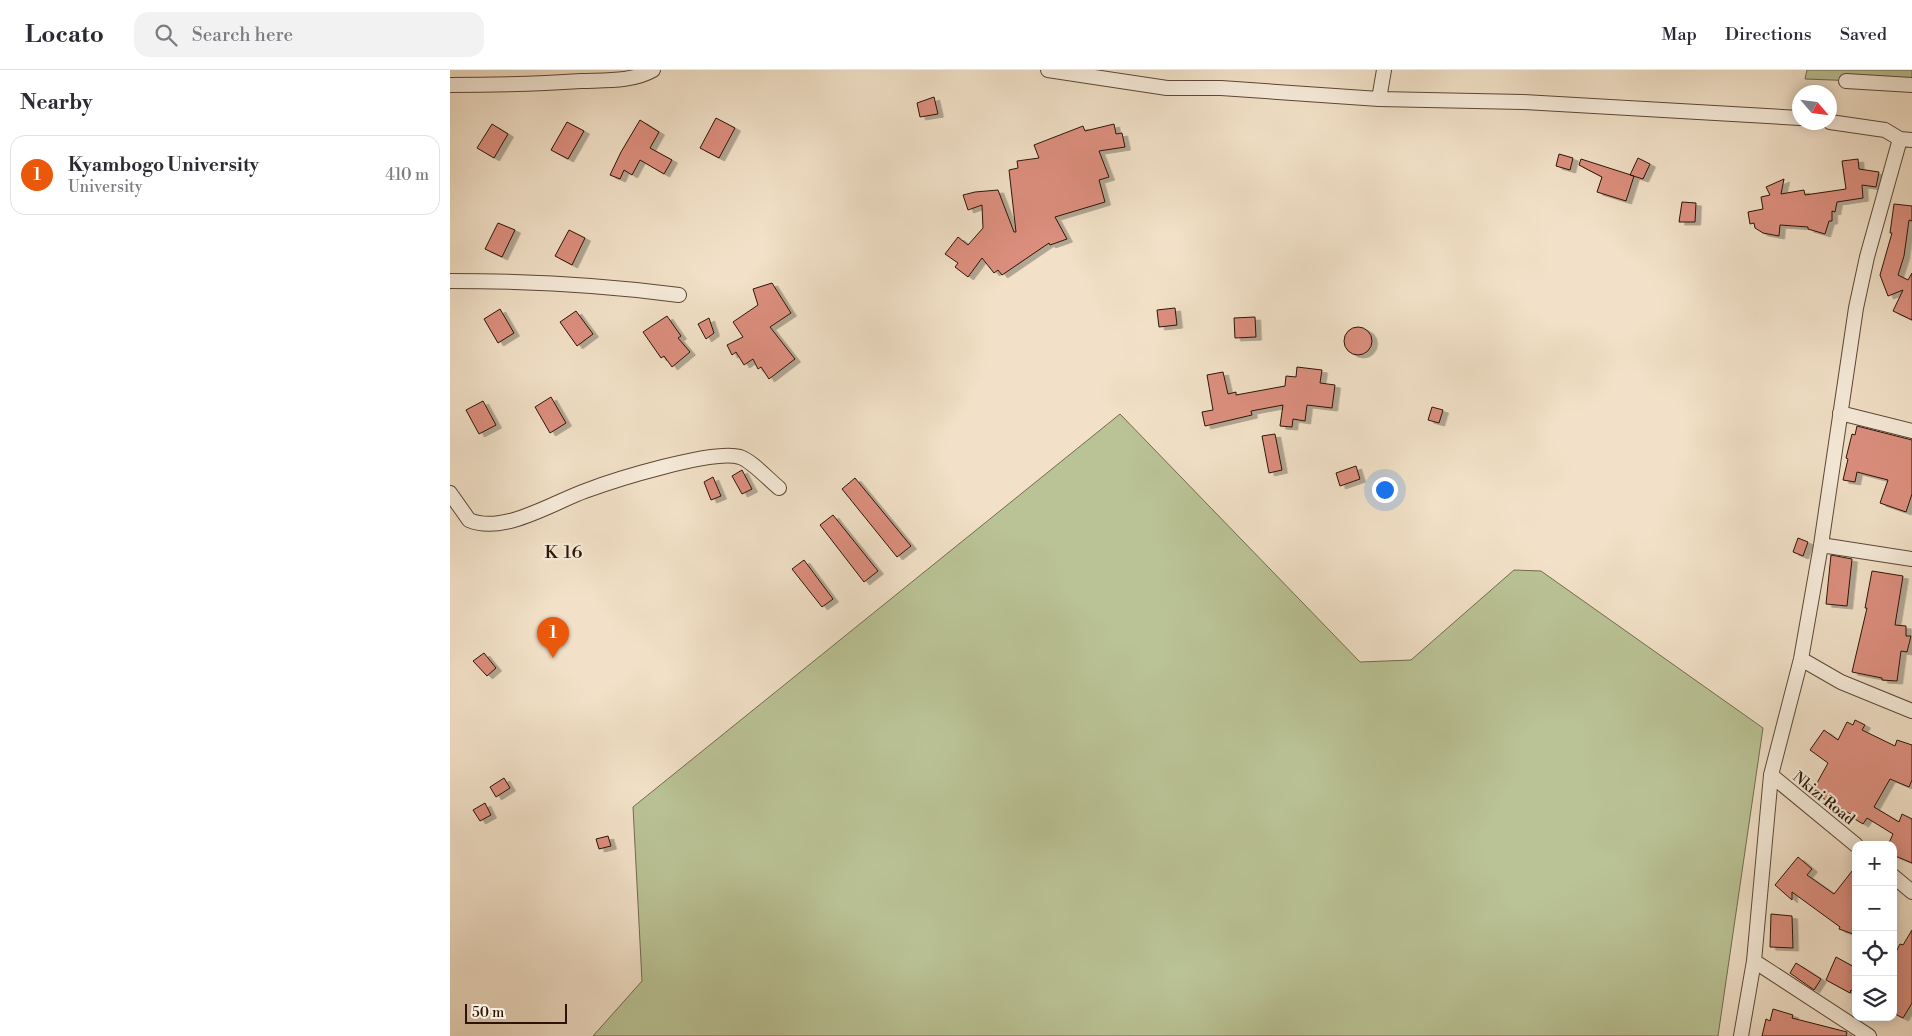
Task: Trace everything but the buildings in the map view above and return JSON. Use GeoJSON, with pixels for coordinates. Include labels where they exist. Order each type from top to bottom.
{"type":"FeatureCollection","features":[{"type":"Feature","properties":{"kind":"street"},"geometry":{"type":"LineString","coordinates":[[450,85],[617,80],[643,75],[653,70]]}},
{"type":"Feature","properties":{"kind":"street"},"geometry":{"type":"LineString","coordinates":[[1048,70],[1167,88],[1221,88],[1379,99],[1523,102],[1792,118]]}},
{"type":"Feature","properties":{"kind":"street"},"geometry":{"type":"LineString","coordinates":[[1379,99],[1384,70]]}},
{"type":"Feature","properties":{"kind":"street"},"geometry":{"type":"LineString","coordinates":[[1846,81],[1912,86]]}},
{"type":"Feature","properties":{"kind":"street"},"geometry":{"type":"LineString","coordinates":[[1741,1036],[1754,961],[1771,775],[1801,659],[1856,308],[1867,257],[1906,140],[1885,130],[1837,123]]}},
{"type":"Feature","properties":{"kind":"street"},"geometry":{"type":"LineString","coordinates":[[450,280],[617,287],[679,295]]}},
{"type":"Feature","properties":{"kind":"street"},"geometry":{"type":"LineString","coordinates":[[1840,413],[1912,431]]}},
{"type":"Feature","properties":{"kind":"street"},"geometry":{"type":"LineString","coordinates":[[450,493],[469,520],[483,524],[501,523],[548,508],[584,491],[657,469],[692,460],[732,455],[742,457],[778,488]]}},
{"type":"Feature","properties":{"kind":"street"},"geometry":{"type":"LineString","coordinates":[[1820,545],[1912,559]]}},
{"type":"Feature","properties":{"kind":"street"},"geometry":{"type":"LineString","coordinates":[[1801,659],[1841,682],[1912,712]]}},
{"type":"Feature","properties":{"kind":"street","name":"Nkizi Road"},"geometry":{"type":"LineString","coordinates":[[1771,775],[1852,842]]}},
{"type":"Feature","properties":{"kind":"street"},"geometry":{"type":"LineString","coordinates":[[1897,879],[1912,892]]}},
{"type":"Feature","properties":{"kind":"street"},"geometry":{"type":"LineString","coordinates":[[1754,961],[1869,1036]]}},
{"type":"Feature","properties":{"kind":"green space"},"geometry":{"type":"Polygon","coordinates":[[[1807,70],[1912,70],[1912,83],[1805,79],[1807,70]]]}},
{"type":"Feature","properties":{"kind":"green space"},"geometry":{"type":"Polygon","coordinates":[[[1120,414],[1360,662],[1411,660],[1514,570],[1541,571],[1763,728],[1718,1036],[593,1036],[642,981],[633,807],[1120,414]]]}},
{"type":"Feature","properties":{"kind":"place","name":"Kyambogo University"},"geometry":{"type":"Point","coordinates":[553,658]}},
{"type":"Feature","properties":{"kind":"district","name":"K 16"},"geometry":{"type":"Point","coordinates":[564,552]}}]}
